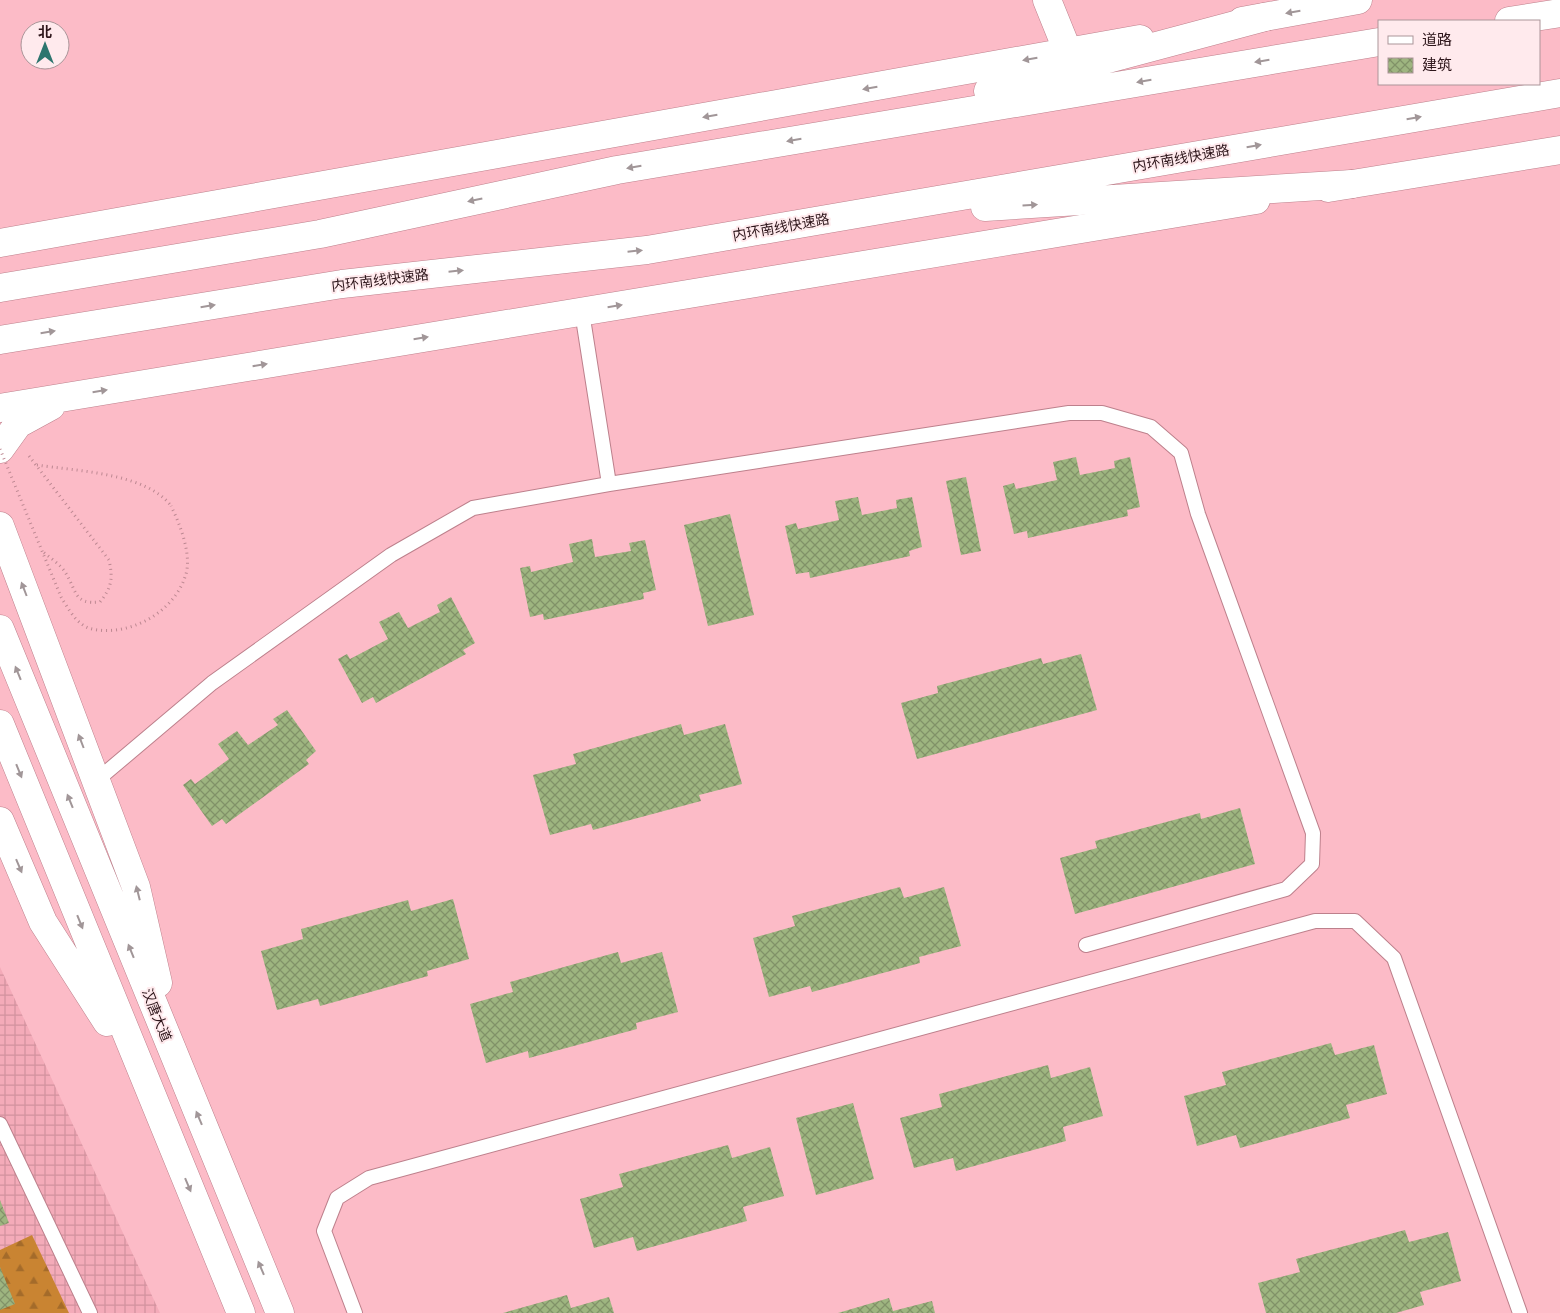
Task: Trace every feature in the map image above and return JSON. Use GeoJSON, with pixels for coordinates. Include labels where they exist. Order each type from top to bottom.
{"type":"FeatureCollection","features":[{"type":"Feature","properties":{"kind":"main road"},"geometry":{"type":"LineString","coordinates":[[1047,0],[1068,52]]}},
{"type":"Feature","properties":{"kind":"main road"},"geometry":{"type":"LineString","coordinates":[[6,240],[1358,0]]}},
{"type":"Feature","properties":{"kind":"main road"},"geometry":{"type":"LineString","coordinates":[[1515,20],[1560,13]]}},
{"type":"Feature","properties":{"kind":"main road"},"geometry":{"type":"LineString","coordinates":[[829,134],[1264,17]]}},
{"type":"Feature","properties":{"kind":"main road"},"geometry":{"type":"LineString","coordinates":[[0,288],[320,234],[617,170],[1378,42]]}},
{"type":"Feature","properties":{"kind":"main road","name":"内环南线快速路"},"geometry":{"type":"LineString","coordinates":[[0,340],[342,284],[647,250],[1560,94]]}},
{"type":"Feature","properties":{"kind":"main road"},"geometry":{"type":"LineString","coordinates":[[0,408],[1560,150]]}},
{"type":"Feature","properties":{"kind":"main road"},"geometry":{"type":"LineString","coordinates":[[842,217],[1352,184]]}},
{"type":"Feature","properties":{"kind":"main road"},"geometry":{"type":"LineString","coordinates":[[4,443],[18,424],[67,397]]}},
{"type":"Feature","properties":{"kind":"main road"},"geometry":{"type":"LineString","coordinates":[[0,526],[136,887],[175,1060]]}},
{"type":"Feature","properties":{"kind":"main road","name":"汉唐大道"},"geometry":{"type":"LineString","coordinates":[[0,629],[280,1313]]}},
{"type":"Feature","properties":{"kind":"main road"},"geometry":{"type":"LineString","coordinates":[[0,725],[144,1080],[242,1313]]}},
{"type":"Feature","properties":{"kind":"main road"},"geometry":{"type":"LineString","coordinates":[[0,821],[43,922],[144,1080]]}},
{"type":"Feature","properties":{"kind":"lane"},"geometry":{"type":"LineString","coordinates":[[582,312],[609,484]]}},
{"type":"Feature","properties":{"kind":"lane"},"geometry":{"type":"LineString","coordinates":[[96,781],[212,684],[391,555],[474,508],[609,484],[1069,413],[1102,413],[1151,427],[1181,453],[1198,514],[1313,832],[1312,864],[1286,889],[1086,945]]}},
{"type":"Feature","properties":{"kind":"lane"},"geometry":{"type":"LineString","coordinates":[[355,1313],[324,1231],[337,1198],[369,1178],[1315,921],[1355,921],[1394,958],[1520,1313]]}},
{"type":"Feature","properties":{"kind":"lane"},"geometry":{"type":"LineString","coordinates":[[0,1124],[90,1313]]}},
{"type":"Feature","properties":{"kind":"path"},"geometry":{"type":"LineString","coordinates":[[4,443],[41,550],[60,597],[74,617],[91,629],[123,629],[149,620],[170,602],[186,576],[186,554],[182,528],[164,496],[137,481],[36,464]]}},
{"type":"Feature","properties":{"kind":"path"},"geometry":{"type":"LineString","coordinates":[[4,443],[36,464],[109,560],[112,577],[109,590],[100,602],[89,603],[80,599],[72,590],[65,572],[41,550]]}},
{"type":"Feature","properties":{"kind":"shaded area"},"geometry":{"type":"Polygon","coordinates":[[[0,967],[160,1313],[0,1313],[0,967]]]}},
{"type":"Feature","properties":{"kind":"green space"},"geometry":{"type":"Polygon","coordinates":[[[32,1235],[69,1313],[0,1313],[0,1250],[32,1235]]]}},
{"type":"Feature","properties":{"kind":"building"},"geometry":{"type":"Polygon","coordinates":[[[1076,457],[1080,475],[1115,468],[1114,461],[1130,457],[1140,507],[1127,510],[1128,516],[1028,538],[1027,531],[1014,534],[1003,486],[1014,483],[1016,489],[1057,480],[1053,462],[1076,457]]]}},
{"type":"Feature","properties":{"kind":"building"},"geometry":{"type":"Polygon","coordinates":[[[966,477],[981,551],[961,555],[946,481],[966,477]]]}},
{"type":"Feature","properties":{"kind":"building"},"geometry":{"type":"Polygon","coordinates":[[[858,497],[862,515],[897,508],[896,500],[912,497],[922,547],[909,551],[910,556],[810,578],[809,572],[796,574],[785,526],[796,523],[798,529],[839,520],[835,501],[858,497]]]}},
{"type":"Feature","properties":{"kind":"building"},"geometry":{"type":"Polygon","coordinates":[[[730,514],[754,615],[708,626],[684,525],[730,514]]]}},
{"type":"Feature","properties":{"kind":"building"},"geometry":{"type":"Polygon","coordinates":[[[592,539],[595,557],[631,551],[629,543],[645,540],[656,590],[643,593],[644,599],[544,620],[543,614],[530,617],[520,568],[530,566],[531,572],[573,562],[569,544],[592,539]]]}},
{"type":"Feature","properties":{"kind":"building"},"geometry":{"type":"Polygon","coordinates":[[[451,597],[475,643],[463,650],[466,654],[376,703],[373,697],[362,703],[338,659],[347,654],[350,659],[388,639],[379,622],[399,612],[408,628],[440,612],[437,605],[451,597]]]}},
{"type":"Feature","properties":{"kind":"building"},"geometry":{"type":"Polygon","coordinates":[[[1081,654],[1097,710],[917,759],[901,703],[938,693],[937,686],[1041,658],[1043,664],[1081,654]]]}},
{"type":"Feature","properties":{"kind":"building"},"geometry":{"type":"Polygon","coordinates":[[[287,710],[316,751],[306,760],[309,764],[226,824],[222,819],[212,826],[183,785],[191,779],[195,784],[229,759],[218,744],[237,731],[248,745],[278,725],[273,719],[287,710]]]}},
{"type":"Feature","properties":{"kind":"building"},"geometry":{"type":"Polygon","coordinates":[[[681,724],[684,735],[725,724],[742,784],[699,795],[701,801],[593,830],[591,824],[550,835],[533,775],[576,764],[573,754],[681,724]]]}},
{"type":"Feature","properties":{"kind":"building"},"geometry":{"type":"Polygon","coordinates":[[[1240,808],[1255,864],[1075,914],[1060,858],[1097,848],[1095,841],[1200,813],[1201,819],[1240,808]]]}},
{"type":"Feature","properties":{"kind":"building"},"geometry":{"type":"Polygon","coordinates":[[[900,887],[904,898],[944,887],[961,946],[919,957],[920,963],[812,992],[810,986],[769,997],[753,938],[795,926],[792,916],[900,887]]]}},
{"type":"Feature","properties":{"kind":"building"},"geometry":{"type":"Polygon","coordinates":[[[453,899],[469,959],[427,971],[428,976],[320,1006],[318,999],[277,1010],[261,951],[303,939],[301,929],[408,900],[411,911],[453,899]]]}},
{"type":"Feature","properties":{"kind":"building"},"geometry":{"type":"Polygon","coordinates":[[[618,952],[621,963],[662,952],[678,1012],[636,1023],[637,1029],[529,1058],[528,1051],[486,1063],[470,1004],[513,992],[510,982],[618,952]]]}},
{"type":"Feature","properties":{"kind":"building"},"geometry":{"type":"Polygon","coordinates":[[[1331,1043],[1335,1055],[1374,1045],[1387,1094],[1346,1105],[1350,1118],[1240,1148],[1236,1135],[1197,1146],[1184,1096],[1226,1085],[1222,1072],[1331,1043]]]}},
{"type":"Feature","properties":{"kind":"building"},"geometry":{"type":"Polygon","coordinates":[[[1048,1065],[1051,1078],[1090,1067],[1103,1116],[1063,1127],[1066,1141],[956,1171],[953,1158],[914,1168],[900,1118],[942,1107],[939,1094],[1048,1065]]]}},
{"type":"Feature","properties":{"kind":"building"},"geometry":{"type":"Polygon","coordinates":[[[853,1103],[874,1179],[816,1195],[796,1118],[853,1103]]]}},
{"type":"Feature","properties":{"kind":"building"},"geometry":{"type":"Polygon","coordinates":[[[728,1145],[732,1158],[770,1147],[784,1196],[743,1207],[747,1221],[637,1251],[633,1237],[594,1248],[580,1199],[623,1187],[619,1174],[728,1145]]]}},
{"type":"Feature","properties":{"kind":"building"},"geometry":{"type":"Polygon","coordinates":[[[0,1200],[9,1223],[0,1226],[0,1200]]]}},
{"type":"Feature","properties":{"kind":"building"},"geometry":{"type":"Polygon","coordinates":[[[1405,1230],[1409,1242],[1448,1232],[1461,1281],[1420,1292],[1424,1305],[1396,1313],[1266,1313],[1258,1283],[1300,1272],[1296,1259],[1405,1230]]]}},
{"type":"Feature","properties":{"kind":"building"},"geometry":{"type":"Polygon","coordinates":[[[0,1267],[15,1304],[0,1310],[0,1267]]]}},
{"type":"Feature","properties":{"kind":"building"},"geometry":{"type":"Polygon","coordinates":[[[567,1295],[571,1308],[609,1297],[614,1313],[503,1313],[567,1295]]]}},
{"type":"Feature","properties":{"kind":"building"},"geometry":{"type":"Polygon","coordinates":[[[889,1298],[893,1311],[932,1301],[935,1313],[838,1313],[889,1298]]]}}]}
